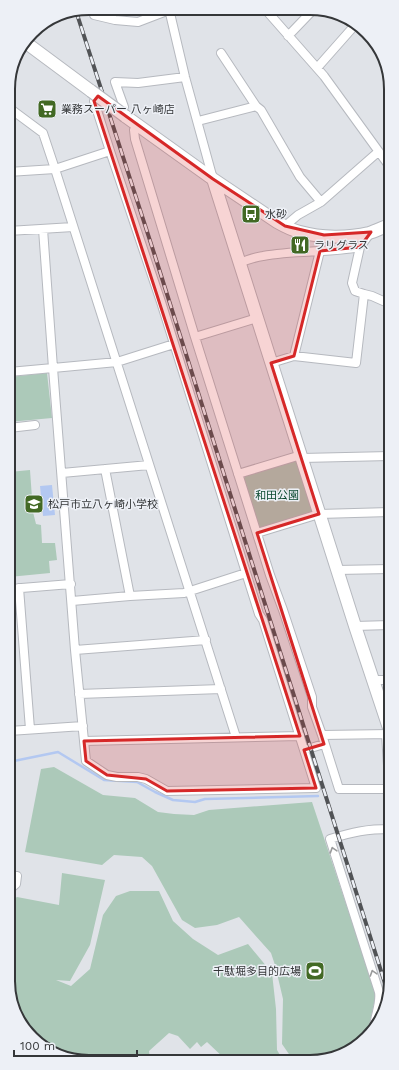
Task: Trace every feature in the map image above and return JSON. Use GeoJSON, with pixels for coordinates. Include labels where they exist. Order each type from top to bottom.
{"type":"FeatureCollection","features":[{"type":"Feature","properties":{"kind":"street"},"geometry":{"type":"LineString","coordinates":[[94,15],[115,20],[138,22],[155,15]]}},
{"type":"Feature","properties":{"kind":"street"},"geometry":{"type":"LineString","coordinates":[[171,15],[185,77],[198,121],[212,179],[355,626],[374,680],[384,715]]}},
{"type":"Feature","properties":{"kind":"street"},"geometry":{"type":"LineString","coordinates":[[270,15],[317,68],[384,160]]}},
{"type":"Feature","properties":{"kind":"street"},"geometry":{"type":"LineString","coordinates":[[288,36],[308,15]]}},
{"type":"Feature","properties":{"kind":"street"},"geometry":{"type":"LineString","coordinates":[[317,68],[352,28]]}},
{"type":"Feature","properties":{"kind":"street"},"geometry":{"type":"LineString","coordinates":[[29,45],[212,179],[277,222],[300,232],[318,235],[357,235],[384,227]]}},
{"type":"Feature","properties":{"kind":"street"},"geometry":{"type":"LineString","coordinates":[[221,53],[256,106],[261,110],[300,177],[321,202]]}},
{"type":"Feature","properties":{"kind":"street"},"geometry":{"type":"LineString","coordinates":[[122,114],[124,107],[115,82],[138,83],[185,77]]}},
{"type":"Feature","properties":{"kind":"street"},"geometry":{"type":"LineString","coordinates":[[43,229],[75,650],[86,761],[107,775],[146,779],[166,791],[316,788],[263,620],[259,614],[174,344],[94,101],[94,94]]}},
{"type":"Feature","properties":{"kind":"street"},"geometry":{"type":"LineString","coordinates":[[198,121],[256,106]]}},
{"type":"Feature","properties":{"kind":"street"},"geometry":{"type":"LineString","coordinates":[[15,112],[43,132],[236,737]]}},
{"type":"Feature","properties":{"kind":"street"},"geometry":{"type":"LineString","coordinates":[[137,124],[134,130],[135,139],[195,337],[257,533],[312,697],[312,706],[339,789],[384,789]]}},
{"type":"Feature","properties":{"kind":"street"},"geometry":{"type":"LineString","coordinates":[[15,172],[55,169],[110,151]]}},
{"type":"Feature","properties":{"kind":"street"},"geometry":{"type":"LineString","coordinates":[[285,226],[298,215],[321,202],[378,152]]}},
{"type":"Feature","properties":{"kind":"street"},"geometry":{"type":"LineString","coordinates":[[15,231],[73,227]]}},
{"type":"Feature","properties":{"kind":"street"},"geometry":{"type":"LineString","coordinates":[[371,232],[360,247],[352,283],[355,291],[384,301]]}},
{"type":"Feature","properties":{"kind":"street"},"geometry":{"type":"LineString","coordinates":[[239,263],[262,256],[294,252],[344,250],[360,247]]}},
{"type":"Feature","properties":{"kind":"street"},"geometry":{"type":"LineString","coordinates":[[294,356],[320,251]]}},
{"type":"Feature","properties":{"kind":"street"},"geometry":{"type":"LineString","coordinates":[[271,363],[294,356],[356,363],[364,294]]}},
{"type":"Feature","properties":{"kind":"street"},"geometry":{"type":"LineString","coordinates":[[195,337],[256,318]]}},
{"type":"Feature","properties":{"kind":"street"},"geometry":{"type":"LineString","coordinates":[[15,371],[117,362],[174,344]]}},
{"type":"Feature","properties":{"kind":"street"},"geometry":{"type":"LineString","coordinates":[[15,427],[35,425]]}},
{"type":"Feature","properties":{"kind":"street"},"geometry":{"type":"LineString","coordinates":[[238,474],[301,456],[384,456]]}},
{"type":"Feature","properties":{"kind":"street"},"geometry":{"type":"LineString","coordinates":[[62,473],[149,465]]}},
{"type":"Feature","properties":{"kind":"street"},"geometry":{"type":"LineString","coordinates":[[105,469],[130,596]]}},
{"type":"Feature","properties":{"kind":"street"},"geometry":{"type":"LineString","coordinates":[[257,533],[319,514],[384,512]]}},
{"type":"Feature","properties":{"kind":"street"},"geometry":{"type":"LineString","coordinates":[[337,570],[384,568]]}},
{"type":"Feature","properties":{"kind":"street"},"geometry":{"type":"LineString","coordinates":[[72,601],[184,593],[246,573]]}},
{"type":"Feature","properties":{"kind":"street"},"geometry":{"type":"LineString","coordinates":[[15,588],[71,584]]}},
{"type":"Feature","properties":{"kind":"street"},"geometry":{"type":"LineString","coordinates":[[19,588],[30,729]]}},
{"type":"Feature","properties":{"kind":"street"},"geometry":{"type":"LineString","coordinates":[[355,626],[384,625]]}},
{"type":"Feature","properties":{"kind":"street"},"geometry":{"type":"LineString","coordinates":[[75,650],[206,640]]}},
{"type":"Feature","properties":{"kind":"street"},"geometry":{"type":"LineString","coordinates":[[374,680],[384,680]]}},
{"type":"Feature","properties":{"kind":"street"},"geometry":{"type":"LineString","coordinates":[[79,694],[221,689]]}},
{"type":"Feature","properties":{"kind":"street"},"geometry":{"type":"LineString","coordinates":[[15,730],[83,726]]}},
{"type":"Feature","properties":{"kind":"street"},"geometry":{"type":"LineString","coordinates":[[322,735],[384,733]]}},
{"type":"Feature","properties":{"kind":"street"},"geometry":{"type":"LineString","coordinates":[[84,741],[300,736]]}},
{"type":"Feature","properties":{"kind":"street"},"geometry":{"type":"LineString","coordinates":[[304,750],[324,744]]}},
{"type":"Feature","properties":{"kind":"street"},"geometry":{"type":"LineString","coordinates":[[378,1009],[380,998],[379,992],[330,839],[366,829],[384,829]]}},
{"type":"Feature","properties":{"kind":"street"},"geometry":{"type":"LineString","coordinates":[[15,885],[17,876]]}},
{"type":"Feature","properties":{"kind":"highlighted area"},"geometry":{"type":"Polygon","coordinates":[[[98,96],[213,179],[285,226],[324,235],[371,232],[360,247],[320,251],[294,356],[271,363],[319,514],[257,533],[324,744],[304,750],[316,788],[167,791],[146,779],[107,775],[86,761],[84,741],[300,736],[94,101],[98,96]]]}},
{"type":"Feature","properties":{"kind":"green space"},"geometry":{"type":"Polygon","coordinates":[[[47,373],[52,418],[15,421],[15,376],[47,373]]]}},
{"type":"Feature","properties":{"kind":"green space","name":"和田公園"},"geometry":{"type":"Polygon","coordinates":[[[296,460],[312,512],[263,528],[258,528],[243,480],[246,475],[296,460]]]}},
{"type":"Feature","properties":{"kind":"green space"},"geometry":{"type":"Polygon","coordinates":[[[30,470],[33,512],[36,524],[41,525],[42,543],[55,543],[57,560],[49,561],[50,573],[15,576],[15,471],[30,470]]]}},
{"type":"Feature","properties":{"kind":"green space","name":"千駄堀多目的広場"},"geometry":{"type":"Polygon","coordinates":[[[54,767],[103,795],[135,798],[158,812],[174,814],[194,815],[209,810],[312,802],[376,994],[369,1026],[366,1030],[347,1045],[325,1054],[290,1055],[282,1044],[283,999],[271,953],[239,917],[217,925],[195,928],[182,920],[152,866],[142,857],[114,855],[102,865],[25,852],[41,769],[54,767]]]}},
{"type":"Feature","properties":{"kind":"green space"},"geometry":{"type":"Polygon","coordinates":[[[62,873],[105,880],[90,945],[70,981],[56,980],[71,986],[90,969],[103,915],[116,896],[130,891],[159,891],[173,921],[193,939],[218,955],[248,944],[272,973],[276,1009],[277,1050],[280,1055],[221,1055],[207,1042],[201,1047],[197,1042],[190,1049],[178,1036],[169,1033],[149,1051],[149,1055],[74,1054],[44,1040],[30,1026],[16,996],[15,898],[17,897],[59,905],[62,873]]]}},
{"type":"Feature","properties":{"kind":"water"},"geometry":{"type":"Polygon","coordinates":[[[52,485],[55,515],[43,516],[40,486],[52,485]]]}},
{"type":"Feature","properties":{"kind":"waterway"},"geometry":{"type":"LineString","coordinates":[[15,761],[58,752],[104,780],[137,782],[173,800],[195,802],[205,799],[318,796]]}},
{"type":"Feature","properties":{"kind":"railway"},"geometry":{"type":"LineString","coordinates":[[78,16],[384,980]]}},
{"type":"Feature","properties":{"kind":"place","name":"業務スーパー 八ヶ崎店"},"geometry":{"type":"Point","coordinates":[47,109]}},
{"type":"Feature","properties":{"kind":"place","name":"水砂"},"geometry":{"type":"Point","coordinates":[251,214]}},
{"type":"Feature","properties":{"kind":"place","name":"ラリグラス"},"geometry":{"type":"Point","coordinates":[300,245]}},
{"type":"Feature","properties":{"kind":"place","name":"松戸市立八ヶ崎小学校"},"geometry":{"type":"Point","coordinates":[34,504]}},
{"type":"Feature","properties":{"kind":"place","name":"千駄堀多目的広場"},"geometry":{"type":"Point","coordinates":[315,971]}}]}
